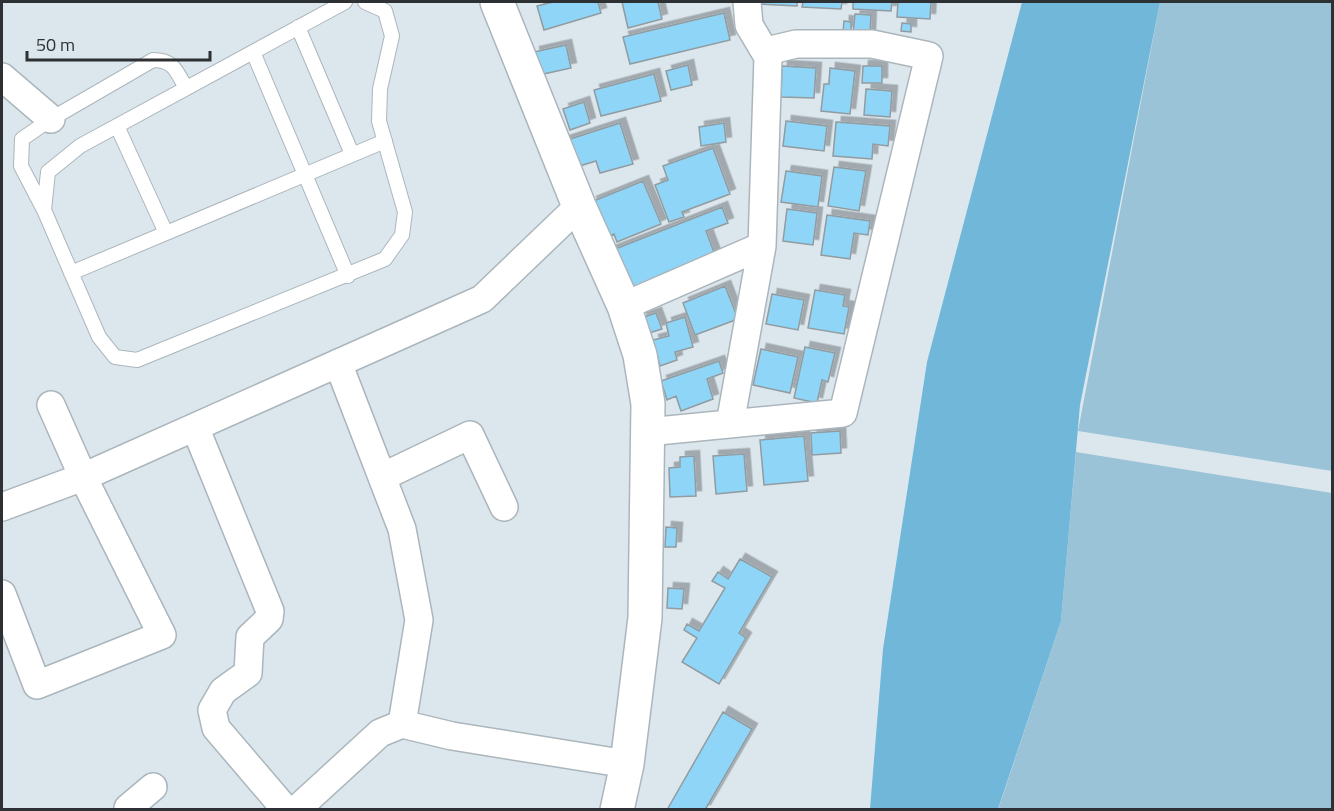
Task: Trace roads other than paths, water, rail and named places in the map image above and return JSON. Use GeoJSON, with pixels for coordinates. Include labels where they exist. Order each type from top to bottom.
{"type":"FeatureCollection","features":[{"type":"Feature","properties":{"kind":"street"},"geometry":{"type":"LineString","coordinates":[[497,2],[579,206],[624,306],[640,355],[648,404],[645,618],[627,764],[617,810]]}},
{"type":"Feature","properties":{"kind":"street"},"geometry":{"type":"LineString","coordinates":[[730,424],[762,246],[768,57],[749,25],[747,2]]}},
{"type":"Feature","properties":{"kind":"street"},"geometry":{"type":"LineString","coordinates":[[647,432],[843,413],[929,56],[872,44],[796,44],[775,49],[768,57]]}},
{"type":"Feature","properties":{"kind":"street"},"geometry":{"type":"LineString","coordinates":[[2,77],[51,119]]}},
{"type":"Feature","properties":{"kind":"street"},"geometry":{"type":"LineString","coordinates":[[2,507],[83,477],[482,298],[579,206]]}},
{"type":"Feature","properties":{"kind":"street"},"geometry":{"type":"LineString","coordinates":[[624,306],[762,246]]}},
{"type":"Feature","properties":{"kind":"street"},"geometry":{"type":"LineString","coordinates":[[338,363],[402,529],[420,620],[402,724]]}},
{"type":"Feature","properties":{"kind":"street"},"geometry":{"type":"LineString","coordinates":[[2,594],[37,685],[162,635],[83,477],[51,405]]}},
{"type":"Feature","properties":{"kind":"street"},"geometry":{"type":"LineString","coordinates":[[195,427],[270,610],[269,620],[250,637],[248,673],[224,691],[212,710],[216,728],[301,807],[380,733],[402,724],[452,736],[627,764]]}},
{"type":"Feature","properties":{"kind":"street"},"geometry":{"type":"LineString","coordinates":[[382,477],[470,435],[504,507]]}},
{"type":"Feature","properties":{"kind":"street"},"geometry":{"type":"LineString","coordinates":[[129,810],[128,808],[153,787]]}},
{"type":"Feature","properties":{"kind":"lane"},"geometry":{"type":"LineString","coordinates":[[44,210],[48,172],[80,146],[345,2]]}},
{"type":"Feature","properties":{"kind":"lane"},"geometry":{"type":"LineString","coordinates":[[186,88],[173,66],[165,60],[153,60],[51,119],[22,139],[21,166],[44,210],[99,337],[116,357],[137,360],[385,260],[402,235],[405,212],[379,121],[380,89],[392,36],[385,11],[365,2]]}},
{"type":"Feature","properties":{"kind":"lane"},"geometry":{"type":"LineString","coordinates":[[298,27],[352,154]]}},
{"type":"Feature","properties":{"kind":"lane"},"geometry":{"type":"LineString","coordinates":[[253,52],[348,276]]}},
{"type":"Feature","properties":{"kind":"lane"},"geometry":{"type":"LineString","coordinates":[[117,126],[166,233]]}},
{"type":"Feature","properties":{"kind":"lane"},"geometry":{"type":"LineString","coordinates":[[71,273],[385,141]]}}]}
